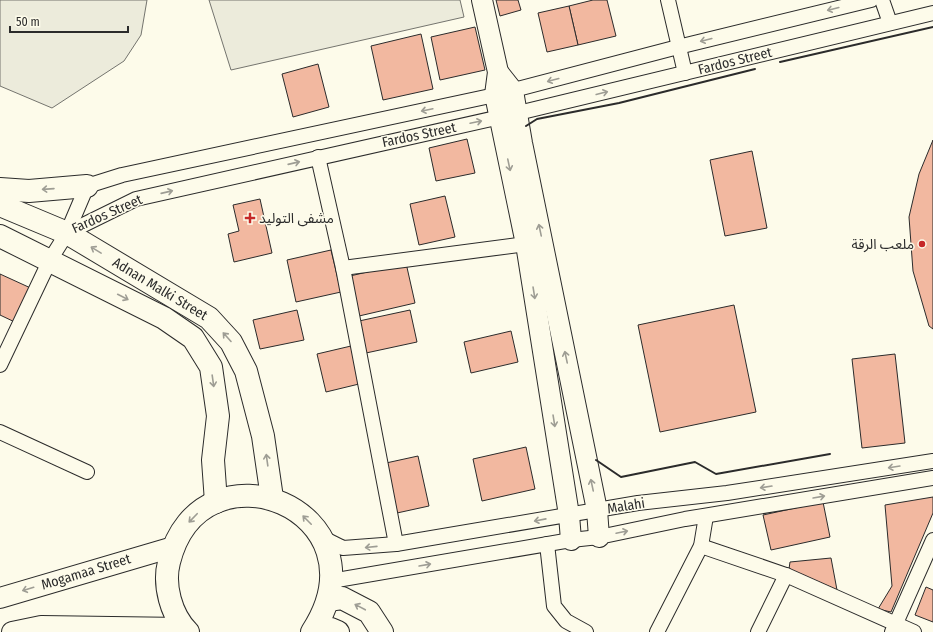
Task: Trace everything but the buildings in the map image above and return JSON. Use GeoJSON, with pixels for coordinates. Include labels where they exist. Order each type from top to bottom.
{"type":"FeatureCollection","features":[{"type":"Feature","properties":{"kind":"main road"},"geometry":{"type":"LineString","coordinates":[[0,189],[29,190],[87,186]]}},
{"type":"Feature","properties":{"kind":"main road","name":"Adnan Malki Street"},"geometry":{"type":"LineString","coordinates":[[0,205],[67,233],[209,318],[231,342],[246,371],[263,436],[272,498]]}},
{"type":"Feature","properties":{"kind":"main road","name":"Adnan Malki Street"},"geometry":{"type":"LineString","coordinates":[[0,236],[164,318],[193,338],[211,367],[218,416],[213,460],[216,502]]}},
{"type":"Feature","properties":{"kind":"main road"},"geometry":{"type":"LineString","coordinates":[[186,630],[173,609],[167,588],[167,567],[173,547],[188,523],[198,513],[216,502],[235,496],[254,495],[272,498],[292,507],[308,520],[321,537],[329,558],[330,590],[320,619],[312,632]]}},
{"type":"Feature","properties":{"kind":"main road"},"geometry":{"type":"LineString","coordinates":[[330,590],[369,612],[382,632]]}},
{"type":"Feature","properties":{"kind":"main road"},"geometry":{"type":"LineString","coordinates":[[320,632],[331,629],[338,632]]}},
{"type":"Feature","properties":{"kind":"street"},"geometry":{"type":"LineString","coordinates":[[482,0],[509,115],[526,244],[571,540]]}},
{"type":"Feature","properties":{"kind":"street"},"geometry":{"type":"LineString","coordinates":[[668,0],[685,73]]}},
{"type":"Feature","properties":{"kind":"street","name":"Fardos Street"},"geometry":{"type":"LineString","coordinates":[[67,233],[87,186],[122,175],[504,93],[678,46],[870,0]]}},
{"type":"Feature","properties":{"kind":"street"},"geometry":{"type":"LineString","coordinates":[[882,0],[890,23]]}},
{"type":"Feature","properties":{"kind":"street","name":"Fardos Street"},"geometry":{"type":"LineString","coordinates":[[67,233],[136,199],[509,115],[933,12]]}},
{"type":"Feature","properties":{"kind":"street"},"geometry":{"type":"LineString","coordinates":[[509,115],[522,143],[597,510],[599,537]]}},
{"type":"Feature","properties":{"kind":"street"},"geometry":{"type":"LineString","coordinates":[[318,157],[343,268],[396,544]]}},
{"type":"Feature","properties":{"kind":"street"},"geometry":{"type":"LineString","coordinates":[[0,365],[50,260],[67,233]]}},
{"type":"Feature","properties":{"kind":"street"},"geometry":{"type":"LineString","coordinates":[[343,268],[526,244]]}},
{"type":"Feature","properties":{"kind":"street"},"geometry":{"type":"LineString","coordinates":[[0,432],[87,472]]}},
{"type":"Feature","properties":{"kind":"street","name":"Malahi"},"geometry":{"type":"LineString","coordinates":[[321,537],[343,548],[365,548],[638,503],[727,493],[933,461]]}},
{"type":"Feature","properties":{"kind":"street","name":"Malahi"},"geometry":{"type":"LineString","coordinates":[[330,590],[547,544],[599,537],[706,516],[933,478]]}},
{"type":"Feature","properties":{"kind":"street"},"geometry":{"type":"LineString","coordinates":[[657,632],[701,546],[706,516]]}},
{"type":"Feature","properties":{"kind":"street"},"geometry":{"type":"LineString","coordinates":[[894,628],[933,540]]}},
{"type":"Feature","properties":{"kind":"street"},"geometry":{"type":"LineString","coordinates":[[547,544],[554,606],[566,621],[586,632]]}},
{"type":"Feature","properties":{"kind":"street"},"geometry":{"type":"LineString","coordinates":[[701,546],[786,575],[894,628],[914,632]]}},
{"type":"Feature","properties":{"kind":"street","name":"Mogamaa Street"},"geometry":{"type":"LineString","coordinates":[[0,598],[173,547]]}},
{"type":"Feature","properties":{"kind":"street"},"geometry":{"type":"LineString","coordinates":[[758,632],[786,575]]}},
{"type":"Feature","properties":{"kind":"street"},"geometry":{"type":"LineString","coordinates":[[12,632],[41,626],[120,630],[186,630]]}},
{"type":"Feature","properties":{"kind":"shaded area"},"geometry":{"type":"Polygon","coordinates":[[[0,0],[147,0],[141,35],[124,61],[52,108],[0,86],[0,0]]]}},
{"type":"Feature","properties":{"kind":"shaded area"},"geometry":{"type":"Polygon","coordinates":[[[209,0],[460,0],[464,17],[231,70],[209,0]]]}},
{"type":"Feature","properties":{"kind":"wall"},"geometry":{"type":"LineString","coordinates":[[780,62],[933,27]]}},
{"type":"Feature","properties":{"kind":"wall"},"geometry":{"type":"LineString","coordinates":[[526,126],[537,119],[619,103],[755,69]]}},
{"type":"Feature","properties":{"kind":"wall"},"geometry":{"type":"LineString","coordinates":[[596,460],[621,477],[695,462],[716,474],[830,454]]}},
{"type":"Feature","properties":{"kind":"place","name":"مشفى التوليد"},"geometry":{"type":"Point","coordinates":[250,218]}},
{"type":"Feature","properties":{"kind":"place","name":"ملعب الرقة"},"geometry":{"type":"Point","coordinates":[922,244]}}]}
